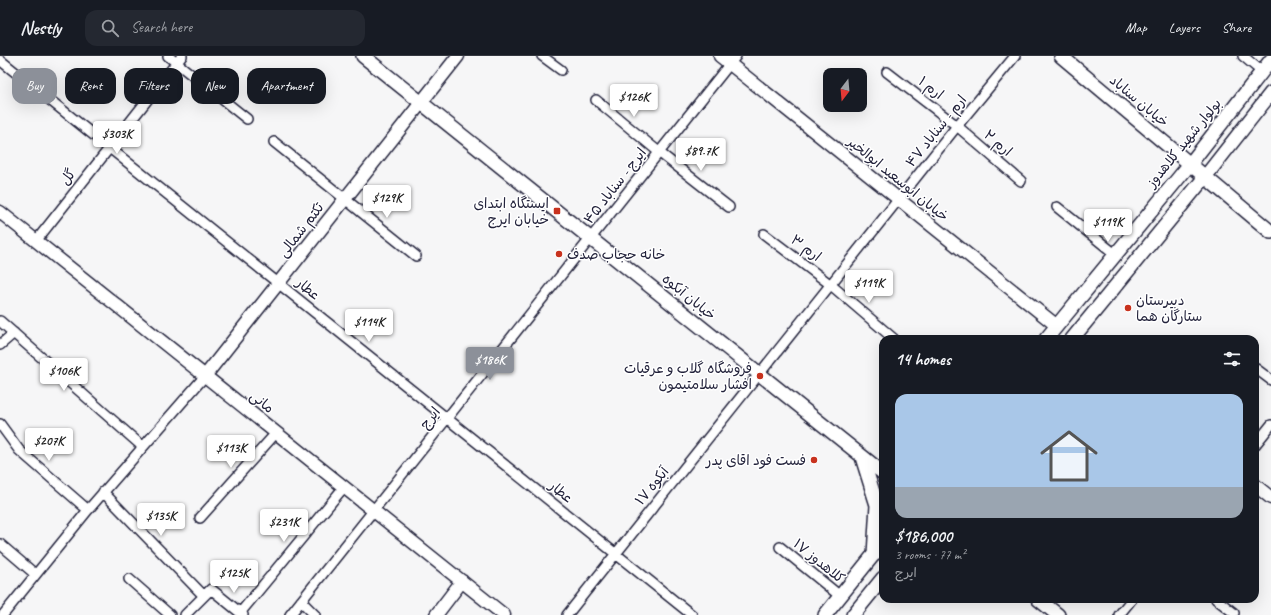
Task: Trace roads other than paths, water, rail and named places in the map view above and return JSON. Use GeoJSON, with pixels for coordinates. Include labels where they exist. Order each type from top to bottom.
{"type":"FeatureCollection","features":[{"type":"Feature","properties":{"kind":"main road","name":"خیابان آبکوه"},"geometry":{"type":"LineString","coordinates":[[363,56],[879,470]]}},
{"type":"Feature","properties":{"kind":"main road","name":"خیابان سناباد"},"geometry":{"type":"LineString","coordinates":[[1061,56],[1271,232]]}},
{"type":"Feature","properties":{"kind":"main road","name":"بولوار شهید کلاهدوز"},"geometry":{"type":"LineString","coordinates":[[1049,335],[1190,164],[1271,60]]}},
{"type":"Feature","properties":{"kind":"main road"},"geometry":{"type":"LineString","coordinates":[[1075,335],[1205,177],[1271,93]]}},
{"type":"Feature","properties":{"kind":"main road"},"geometry":{"type":"LineString","coordinates":[[862,456],[877,505],[874,555]]}},
{"type":"Feature","properties":{"kind":"main road"},"geometry":{"type":"LineString","coordinates":[[825,615],[879,548]]}},
{"type":"Feature","properties":{"kind":"main road"},"geometry":{"type":"LineString","coordinates":[[858,613],[879,584]]}},
{"type":"Feature","properties":{"kind":"main road"},"geometry":{"type":"LineString","coordinates":[[1043,603],[1058,615]]}},
{"type":"Feature","properties":{"kind":"street"},"geometry":{"type":"LineString","coordinates":[[168,56],[180,59],[247,119]]}},
{"type":"Feature","properties":{"kind":"street","name":"تکتم شمالی"},"geometry":{"type":"LineString","coordinates":[[205,376],[458,56]]}},
{"type":"Feature","properties":{"kind":"street"},"geometry":{"type":"LineString","coordinates":[[542,56],[560,70]]}},
{"type":"Feature","properties":{"kind":"street","name":"خیابان ابوسعید ابوالخیر"},"geometry":{"type":"LineString","coordinates":[[720,56],[733,60],[899,199],[1057,326]]}},
{"type":"Feature","properties":{"kind":"street","name":"ارم - سناباد ۴۷"},"geometry":{"type":"LineString","coordinates":[[760,374],[957,126],[1015,56]]}},
{"type":"Feature","properties":{"kind":"street"},"geometry":{"type":"LineString","coordinates":[[1243,56],[1261,71]]}},
{"type":"Feature","properties":{"kind":"street","name":"گل"},"geometry":{"type":"LineString","coordinates":[[36,240],[180,59]]}},
{"type":"Feature","properties":{"kind":"street","name":"عطار"},"geometry":{"type":"LineString","coordinates":[[0,60],[692,615]]}},
{"type":"Feature","properties":{"kind":"street","name":"ایرج - سناباد ۴۵"},"geometry":{"type":"LineString","coordinates":[[591,239],[733,60]]}},
{"type":"Feature","properties":{"kind":"street","name":"ارم ۱"},"geometry":{"type":"LineString","coordinates":[[887,72],[957,126]]}},
{"type":"Feature","properties":{"kind":"street"},"geometry":{"type":"LineString","coordinates":[[596,100],[729,207]]}},
{"type":"Feature","properties":{"kind":"street","name":"ارم ۲"},"geometry":{"type":"LineString","coordinates":[[957,126],[1021,181]]}},
{"type":"Feature","properties":{"kind":"street"},"geometry":{"type":"LineString","coordinates":[[274,142],[416,256]]}},
{"type":"Feature","properties":{"kind":"street"},"geometry":{"type":"LineString","coordinates":[[1058,207],[1115,254]]}},
{"type":"Feature","properties":{"kind":"street","name":"مانی"},"geometry":{"type":"LineString","coordinates":[[0,212],[504,615]]}},
{"type":"Feature","properties":{"kind":"street","name":"ارم ۳"},"geometry":{"type":"LineString","coordinates":[[764,234],[831,285],[889,335]]}},
{"type":"Feature","properties":{"kind":"street","name":"ایرج"},"geometry":{"type":"LineString","coordinates":[[290,615],[591,239]]}},
{"type":"Feature","properties":{"kind":"street"},"geometry":{"type":"LineString","coordinates":[[0,321],[143,447]]}},
{"type":"Feature","properties":{"kind":"street"},"geometry":{"type":"LineString","coordinates":[[0,345],[14,333]]}},
{"type":"Feature","properties":{"kind":"street"},"geometry":{"type":"LineString","coordinates":[[1259,371],[1271,380]]}},
{"type":"Feature","properties":{"kind":"street","name":"آبکوه ۱۷"},"geometry":{"type":"LineString","coordinates":[[567,615],[760,374]]}},
{"type":"Feature","properties":{"kind":"street"},"geometry":{"type":"LineString","coordinates":[[3,615],[88,510],[205,376]]}},
{"type":"Feature","properties":{"kind":"street"},"geometry":{"type":"LineString","coordinates":[[0,424],[19,450],[88,510]]}},
{"type":"Feature","properties":{"kind":"street"},"geometry":{"type":"LineString","coordinates":[[1259,440],[1271,425]]}},
{"type":"Feature","properties":{"kind":"street"},"geometry":{"type":"LineString","coordinates":[[200,518],[276,433]]}},
{"type":"Feature","properties":{"kind":"street"},"geometry":{"type":"LineString","coordinates":[[185,615],[211,589],[241,614],[344,487]]}},
{"type":"Feature","properties":{"kind":"street"},"geometry":{"type":"LineString","coordinates":[[1259,488],[1271,498]]}},
{"type":"Feature","properties":{"kind":"street"},"geometry":{"type":"LineString","coordinates":[[104,492],[204,596]]}},
{"type":"Feature","properties":{"kind":"street"},"geometry":{"type":"LineString","coordinates":[[0,544],[35,574]]}},
{"type":"Feature","properties":{"kind":"street","name":"کلاهدوز ۱۷"},"geometry":{"type":"LineString","coordinates":[[780,547],[840,596]]}},
{"type":"Feature","properties":{"kind":"street"},"geometry":{"type":"LineString","coordinates":[[129,579],[170,615]]}},
{"type":"Feature","properties":{"kind":"street"},"geometry":{"type":"LineString","coordinates":[[436,615],[462,581]]}},
{"type":"Feature","properties":{"kind":"street"},"geometry":{"type":"LineString","coordinates":[[301,601],[315,615]]}},
{"type":"Feature","properties":{"kind":"street"},"geometry":{"type":"LineString","coordinates":[[1119,615],[1129,603]]}},
{"type":"Feature","properties":{"kind":"street"},"geometry":{"type":"LineString","coordinates":[[1221,603],[1234,613]]}},
{"type":"Feature","properties":{"kind":"place","name":"ایستگاه ابتدای خیابان ایرج"},"geometry":{"type":"Point","coordinates":[557,211]}},
{"type":"Feature","properties":{"kind":"place","name":"خانه حجاب صدف"},"geometry":{"type":"Point","coordinates":[559,254]}},
{"type":"Feature","properties":{"kind":"place","name":"دبیرستان ستارگان هما"},"geometry":{"type":"Point","coordinates":[1128,308]}},
{"type":"Feature","properties":{"kind":"place","name":"فروشگاه گلاب و عرقیات افشار سلامتیمون"},"geometry":{"type":"Point","coordinates":[760,376]}},
{"type":"Feature","properties":{"kind":"place","name":"فست فود اقای پدر"},"geometry":{"type":"Point","coordinates":[814,460]}}]}
